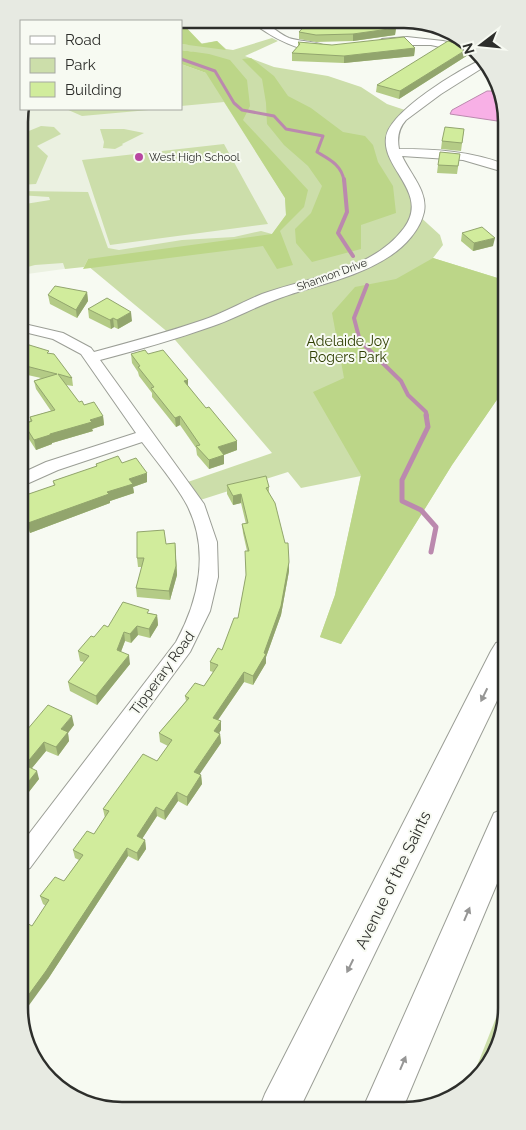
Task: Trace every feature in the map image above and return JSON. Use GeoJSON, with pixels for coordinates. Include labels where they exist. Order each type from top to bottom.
{"type":"FeatureCollection","features":[{"type":"Feature","properties":{"kind":"highway","name":"Avenue of the Saints"},"geometry":{"type":"LineString","coordinates":[[282,1102],[498,667]]}},
{"type":"Feature","properties":{"kind":"highway"},"geometry":{"type":"LineString","coordinates":[[386,1102],[498,842]]}},
{"type":"Feature","properties":{"kind":"street"},"geometry":{"type":"LineString","coordinates":[[265,28],[281,39],[303,45],[332,47]]}},
{"type":"Feature","properties":{"kind":"street"},"geometry":{"type":"LineString","coordinates":[[375,43],[403,40],[436,41],[456,47]]}},
{"type":"Feature","properties":{"kind":"street"},"geometry":{"type":"LineString","coordinates":[[472,70],[409,110],[401,118],[392,135],[393,153],[448,154],[482,160],[498,166]]}},
{"type":"Feature","properties":{"kind":"street","name":"Shannon Drive"},"geometry":{"type":"LineString","coordinates":[[90,358],[212,321],[267,298],[351,270],[386,252],[399,242],[412,225],[417,214],[418,202],[412,183],[393,153]]}},
{"type":"Feature","properties":{"kind":"street","name":"Tipperary Road"},"geometry":{"type":"LineString","coordinates":[[28,328],[43,331],[65,339],[86,351],[195,504],[203,520],[209,543],[210,568],[203,607],[184,647],[28,853]]}},
{"type":"Feature","properties":{"kind":"street"},"geometry":{"type":"LineString","coordinates":[[28,477],[52,466],[146,435]]}},
{"type":"Feature","properties":{"kind":"shaded area","name":"West High School"},"geometry":{"type":"Polygon","coordinates":[[[182,64],[206,73],[285,198],[286,215],[267,241],[28,274],[28,110],[182,110],[182,64]]]}},
{"type":"Feature","properties":{"kind":"shaded area"},"geometry":{"type":"Polygon","coordinates":[[[487,91],[493,91],[498,109],[498,121],[450,114],[452,110],[487,91]]]}},
{"type":"Feature","properties":{"kind":"green space"},"geometry":{"type":"Polygon","coordinates":[[[182,28],[187,28],[202,44],[217,41],[226,50],[182,44],[182,28]]]}},
{"type":"Feature","properties":{"kind":"green space","name":"Adelaide Joy Rogers Park"},"geometry":{"type":"Polygon","coordinates":[[[272,38],[278,41],[245,56],[274,67],[328,76],[361,87],[387,104],[408,111],[395,126],[397,160],[417,214],[440,235],[443,245],[433,258],[498,278],[498,398],[452,465],[341,644],[320,637],[335,595],[361,476],[301,488],[288,472],[194,502],[182,484],[272,453],[170,334],[88,266],[88,259],[84,267],[65,269],[63,263],[28,267],[28,204],[50,200],[49,197],[28,196],[28,191],[88,192],[108,248],[119,250],[182,240],[234,237],[261,231],[272,234],[286,215],[285,198],[224,102],[182,106],[182,64],[206,73],[193,52],[182,50],[182,44],[192,45],[217,41],[226,49],[233,50],[272,38]]]}},
{"type":"Feature","properties":{"kind":"green space"},"geometry":{"type":"Polygon","coordinates":[[[182,50],[209,54],[230,60],[247,80],[250,106],[243,120],[308,190],[304,207],[280,231],[293,265],[277,269],[263,246],[83,269],[88,259],[272,234],[286,215],[285,198],[206,73],[182,64],[182,50]]]}},
{"type":"Feature","properties":{"kind":"green space"},"geometry":{"type":"Polygon","coordinates":[[[251,58],[274,76],[288,96],[311,108],[343,132],[365,136],[373,145],[378,162],[393,186],[396,213],[361,225],[361,249],[312,262],[296,243],[295,229],[311,213],[322,186],[308,166],[284,145],[267,124],[262,79],[242,59],[251,58]]]}},
{"type":"Feature","properties":{"kind":"green space"},"geometry":{"type":"Polygon","coordinates":[[[68,110],[149,110],[82,116],[68,110]]]}},
{"type":"Feature","properties":{"kind":"green space"},"geometry":{"type":"Polygon","coordinates":[[[41,126],[54,127],[61,134],[37,146],[48,156],[36,184],[28,184],[28,131],[41,126]]]}},
{"type":"Feature","properties":{"kind":"green space"},"geometry":{"type":"Polygon","coordinates":[[[100,129],[124,129],[144,133],[115,149],[103,148],[104,142],[100,129]]]}},
{"type":"Feature","properties":{"kind":"green space"},"geometry":{"type":"Polygon","coordinates":[[[224,144],[268,224],[110,245],[82,160],[224,144]]]}},
{"type":"Feature","properties":{"kind":"green space"},"geometry":{"type":"Polygon","coordinates":[[[433,258],[498,278],[498,398],[452,465],[341,644],[320,637],[335,595],[361,475],[313,392],[344,378],[332,313],[355,287],[396,279],[433,258]]]}},
{"type":"Feature","properties":{"kind":"green space"},"geometry":{"type":"Polygon","coordinates":[[[498,1013],[494,1039],[476,1069],[498,1013]]]}},
{"type":"Feature","properties":{"kind":"building"},"geometry":{"type":"Polygon","coordinates":[[[303,28],[396,28],[353,34],[316,35],[299,32],[303,28]]]}},
{"type":"Feature","properties":{"kind":"building"},"geometry":{"type":"Polygon","coordinates":[[[404,37],[415,48],[344,56],[292,53],[300,44],[298,42],[332,45],[404,37]]]}},
{"type":"Feature","properties":{"kind":"building"},"geometry":{"type":"Polygon","coordinates":[[[448,41],[456,44],[456,56],[400,91],[377,85],[448,41]]]}},
{"type":"Feature","properties":{"kind":"building"},"geometry":{"type":"Polygon","coordinates":[[[445,127],[464,129],[462,143],[442,141],[445,127]]]}},
{"type":"Feature","properties":{"kind":"building"},"geometry":{"type":"Polygon","coordinates":[[[440,152],[460,154],[458,166],[438,165],[440,152]]]}},
{"type":"Feature","properties":{"kind":"building"},"geometry":{"type":"Polygon","coordinates":[[[482,227],[495,238],[474,243],[462,233],[482,227]]]}},
{"type":"Feature","properties":{"kind":"building"},"geometry":{"type":"Polygon","coordinates":[[[55,286],[87,292],[76,310],[48,295],[55,286]]]}},
{"type":"Feature","properties":{"kind":"building"},"geometry":{"type":"Polygon","coordinates":[[[107,298],[131,312],[117,320],[113,318],[110,320],[88,309],[107,298]]]}},
{"type":"Feature","properties":{"kind":"building"},"geometry":{"type":"Polygon","coordinates":[[[28,345],[54,354],[72,378],[58,374],[79,402],[82,401],[84,405],[94,402],[103,416],[90,420],[92,422],[34,440],[28,430],[28,422],[32,421],[30,417],[55,410],[34,381],[57,374],[28,367],[28,345]]]}},
{"type":"Feature","properties":{"kind":"building"},"geometry":{"type":"Polygon","coordinates":[[[145,350],[148,354],[163,350],[188,380],[184,381],[206,408],[209,407],[237,441],[218,447],[224,455],[209,460],[196,446],[200,445],[180,416],[175,418],[151,388],[154,387],[138,367],[140,366],[131,354],[145,350]]]}},
{"type":"Feature","properties":{"kind":"building"},"geometry":{"type":"Polygon","coordinates":[[[118,456],[122,463],[136,458],[147,473],[129,479],[133,484],[107,492],[109,494],[28,523],[28,494],[55,485],[53,481],[97,466],[96,464],[118,456]]]}},
{"type":"Feature","properties":{"kind":"building"},"geometry":{"type":"Polygon","coordinates":[[[266,476],[269,487],[266,488],[275,503],[285,543],[288,543],[289,562],[281,606],[264,653],[266,654],[253,676],[244,672],[213,718],[221,721],[214,731],[220,734],[194,772],[201,775],[187,797],[177,792],[164,811],[156,807],[137,836],[145,840],[137,853],[127,848],[28,996],[28,924],[32,926],[49,900],[40,896],[55,877],[64,881],[83,855],[73,850],[87,831],[94,834],[109,811],[103,809],[143,754],[157,761],[172,740],[159,733],[189,698],[185,696],[195,683],[204,686],[218,665],[210,662],[218,648],[222,650],[234,618],[238,618],[246,575],[245,551],[249,551],[242,524],[248,523],[241,494],[233,496],[227,485],[266,476]]]}},
{"type":"Feature","properties":{"kind":"building"},"geometry":{"type":"Polygon","coordinates":[[[164,530],[166,544],[175,543],[176,566],[169,591],[136,588],[144,558],[137,558],[137,532],[164,530]]]}},
{"type":"Feature","properties":{"kind":"building"},"geometry":{"type":"Polygon","coordinates":[[[123,602],[149,610],[147,613],[157,615],[149,629],[137,626],[130,634],[124,632],[117,650],[129,655],[96,696],[68,682],[89,656],[78,651],[104,625],[108,627],[123,602]]]}},
{"type":"Feature","properties":{"kind":"building"},"geometry":{"type":"Polygon","coordinates":[[[48,705],[72,716],[61,729],[68,732],[56,747],[44,742],[28,761],[28,729],[48,705]]]}},
{"type":"Feature","properties":{"kind":"building"},"geometry":{"type":"Polygon","coordinates":[[[28,766],[37,771],[28,782],[28,766]]]}},
{"type":"Feature","properties":{"kind":"waterway"},"geometry":{"type":"LineString","coordinates":[[182,59],[215,71],[234,103],[242,110],[274,116],[286,129],[323,136],[317,152],[338,167],[344,181]]}},
{"type":"Feature","properties":{"kind":"waterway"},"geometry":{"type":"LineString","coordinates":[[344,179],[347,212],[338,233],[353,256]]}},
{"type":"Feature","properties":{"kind":"waterway"},"geometry":{"type":"LineString","coordinates":[[367,285],[354,318],[360,341],[401,381],[408,395],[426,412],[427,416]]}},
{"type":"Feature","properties":{"kind":"waterway"},"geometry":{"type":"LineString","coordinates":[[426,415],[428,427],[402,480],[402,501],[421,510],[436,527],[431,552]]}},
{"type":"Feature","properties":{"kind":"place","name":"West High School"},"geometry":{"type":"Point","coordinates":[139,157]}}]}
